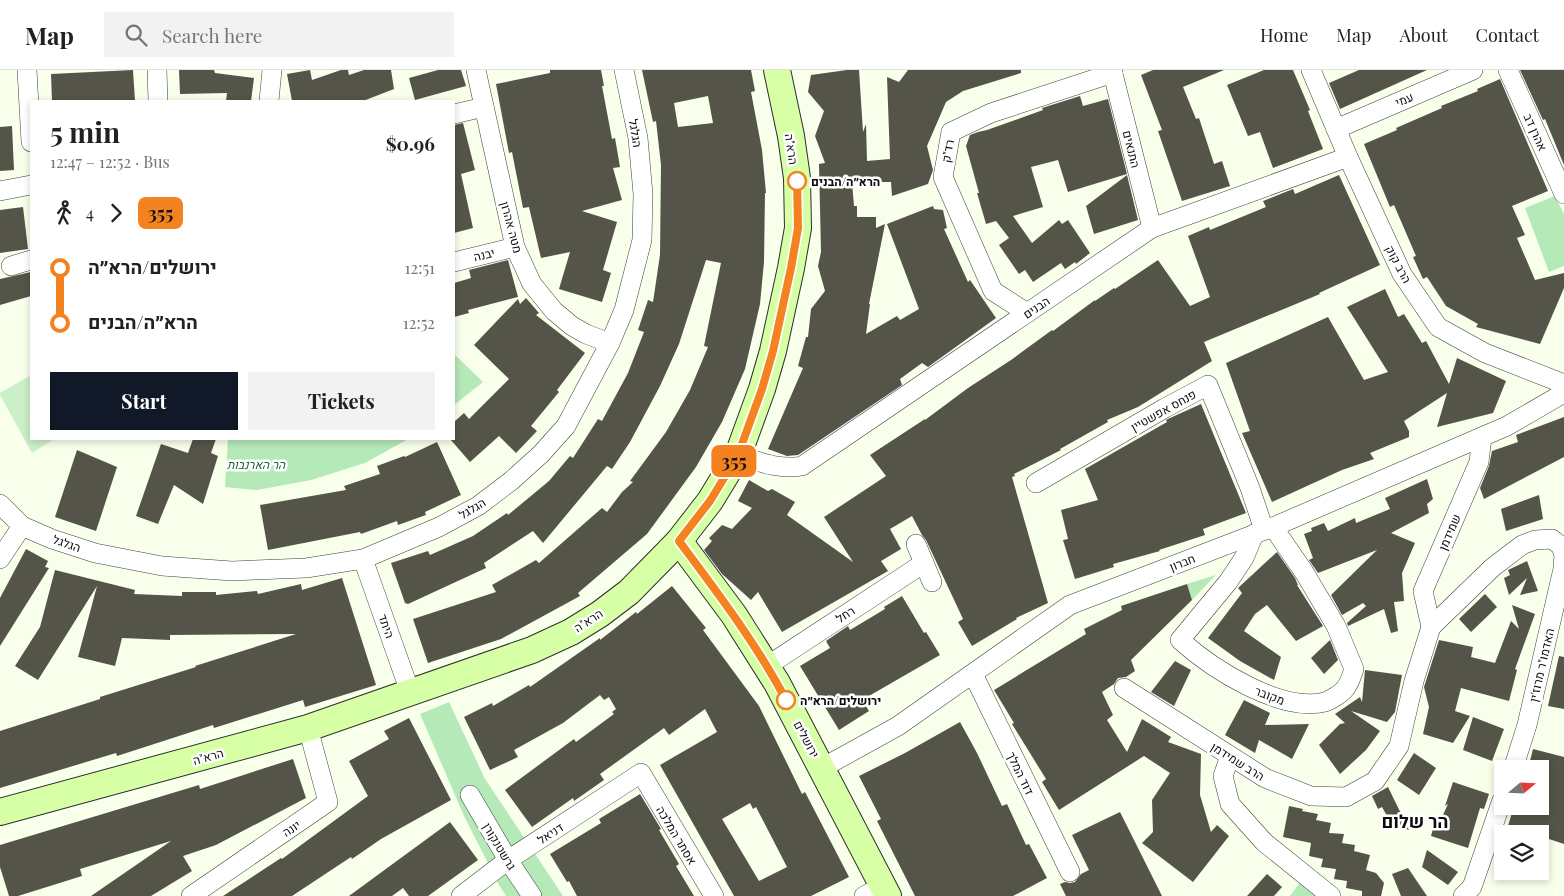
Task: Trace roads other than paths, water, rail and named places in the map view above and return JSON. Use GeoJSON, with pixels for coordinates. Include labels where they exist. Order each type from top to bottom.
{"type":"FeatureCollection","features":[{"type":"Feature","properties":{"kind":"street"},"geometry":{"type":"LineString","coordinates":[[27,70],[30,124]]}},
{"type":"Feature","properties":{"kind":"street"},"geometry":{"type":"LineString","coordinates":[[157,70],[158,100]]}},
{"type":"Feature","properties":{"kind":"street"},"geometry":{"type":"LineString","coordinates":[[269,100],[272,70]]}},
{"type":"Feature","properties":{"kind":"street","name":"מטה אהרון"},"geometry":{"type":"LineString","coordinates":[[476,70],[514,247],[532,284],[554,311],[572,326],[586,334],[610,343]]}},
{"type":"Feature","properties":{"kind":"street","name":"הגלגל"},"geometry":{"type":"LineString","coordinates":[[0,504],[22,526],[52,539],[95,553],[162,566],[232,571],[306,568],[364,559],[438,527],[478,506],[511,481],[541,454],[566,426],[610,343],[624,310],[642,240],[643,194],[638,138],[624,70]]}},
{"type":"Feature","properties":{"kind":"street","name":"הרא\"ה"},"geometry":{"type":"LineString","coordinates":[[0,812],[308,728],[532,650],[571,632],[600,614],[629,592],[679,541],[710,501],[738,455],[762,389],[773,351],[798,228],[796,178],[791,136],[777,70]]}},
{"type":"Feature","properties":{"kind":"street","name":"הרב קוק"},"geometry":{"type":"LineString","coordinates":[[1311,70],[1348,157],[1402,274],[1438,327],[1485,353],[1564,384]]}},
{"type":"Feature","properties":{"kind":"street","name":"עמי"},"geometry":{"type":"LineString","coordinates":[[1336,129],[1473,70]]}},
{"type":"Feature","properties":{"kind":"street","name":"אהרן דב"},"geometry":{"type":"LineString","coordinates":[[1508,70],[1564,194]]}},
{"type":"Feature","properties":{"kind":"street","name":"התנאים"},"geometry":{"type":"LineString","coordinates":[[1112,72],[1152,228]]}},
{"type":"Feature","properties":{"kind":"street","name":"רד\"ק"},"geometry":{"type":"LineString","coordinates":[[1027,313],[993,291],[943,177],[951,132],[991,113],[1112,72]]}},
{"type":"Feature","properties":{"kind":"street"},"geometry":{"type":"LineString","coordinates":[[455,114],[484,106]]}},
{"type":"Feature","properties":{"kind":"street","name":"הבנים"},"geometry":{"type":"LineString","coordinates":[[738,455],[773,467],[789,468],[802,466],[1152,228],[1348,157]]}},
{"type":"Feature","properties":{"kind":"street"},"geometry":{"type":"LineString","coordinates":[[0,190],[30,185]]}},
{"type":"Feature","properties":{"kind":"street","name":"יבנה"},"geometry":{"type":"LineString","coordinates":[[455,262],[514,247]]}},
{"type":"Feature","properties":{"kind":"street"},"geometry":{"type":"LineString","coordinates":[[11,266],[30,260]]}},
{"type":"Feature","properties":{"kind":"street","name":"פנחס אפשטיין"},"geometry":{"type":"LineString","coordinates":[[1036,483],[1164,408],[1208,385],[1250,488],[1264,530]]}},
{"type":"Feature","properties":{"kind":"street","name":"חברון"},"geometry":{"type":"LineString","coordinates":[[822,768],[898,726],[1070,605],[1264,530],[1482,437],[1507,426],[1564,393]]}},
{"type":"Feature","properties":{"kind":"street","name":"שמידמן"},"geometry":{"type":"LineString","coordinates":[[1430,627],[1423,591],[1479,462],[1482,437]]}},
{"type":"Feature","properties":{"kind":"street"},"geometry":{"type":"LineString","coordinates":[[0,559],[22,526]]}},
{"type":"Feature","properties":{"kind":"street","name":"מקובר"},"geometry":{"type":"LineString","coordinates":[[1264,530],[1304,572],[1336,626],[1354,669],[1346,688],[1326,702],[1293,703],[1257,691],[1198,656],[1180,640],[1228,582],[1264,530]]}},
{"type":"Feature","properties":{"kind":"street","name":"האדמו\"ר מרוז'ין"},"geometry":{"type":"LineString","coordinates":[[1430,627],[1493,567],[1522,545],[1545,538],[1552,539],[1560,546],[1564,555],[1560,588],[1527,725],[1516,760]]}},
{"type":"Feature","properties":{"kind":"street","name":"ירושלים"},"geometry":{"type":"LineString","coordinates":[[679,541],[734,615],[767,666],[822,768],[878,893]]}},
{"type":"Feature","properties":{"kind":"street"},"geometry":{"type":"LineString","coordinates":[[916,544],[932,582]]}},
{"type":"Feature","properties":{"kind":"street","name":"היתד"},"geometry":{"type":"LineString","coordinates":[[364,559],[410,692]]}},
{"type":"Feature","properties":{"kind":"street","name":"רחל"},"geometry":{"type":"LineString","coordinates":[[767,666],[924,563]]}},
{"type":"Feature","properties":{"kind":"street","name":"הרב שמידמן"},"geometry":{"type":"LineString","coordinates":[[1124,688],[1265,778],[1311,796],[1346,797],[1375,781],[1399,746],[1414,681],[1430,627]]}},
{"type":"Feature","properties":{"kind":"street","name":"דוד המלך"},"geometry":{"type":"LineString","coordinates":[[973,674],[1070,872]]}},
{"type":"Feature","properties":{"kind":"street","name":"יונה"},"geometry":{"type":"LineString","coordinates":[[190,896],[328,802],[308,728]]}},
{"type":"Feature","properties":{"kind":"street"},"geometry":{"type":"LineString","coordinates":[[1230,756],[1223,776],[1230,804],[1264,842],[1331,896]]}},
{"type":"Feature","properties":{"kind":"street","name":"דניאל"},"geometry":{"type":"LineString","coordinates":[[461,896],[508,860],[641,773]]}},
{"type":"Feature","properties":{"kind":"street","name":"אסתר המלכה"},"geometry":{"type":"LineString","coordinates":[[641,773],[714,896]]}},
{"type":"Feature","properties":{"kind":"street","name":"גרשטנקורן"},"geometry":{"type":"LineString","coordinates":[[470,795],[508,860],[532,896]]}},
{"type":"Feature","properties":{"kind":"street"},"geometry":{"type":"LineString","coordinates":[[1463,896],[1472,887],[1497,815]]}},
{"type":"Feature","properties":{"kind":"place","name":"הרא״ה/הבנים"},"geometry":{"type":"Point","coordinates":[797,181]}},
{"type":"Feature","properties":{"kind":"place","name":"ירושלים/הרא״ה"},"geometry":{"type":"Point","coordinates":[786,700]}},
{"type":"Feature","properties":{"kind":"district","name":"הר שלום"},"geometry":{"type":"Point","coordinates":[1415,821]}},
{"type":"Feature","properties":{"kind":"park label","name":"הר הארנבות"},"geometry":{"type":"Point","coordinates":[256,464]}}]}
